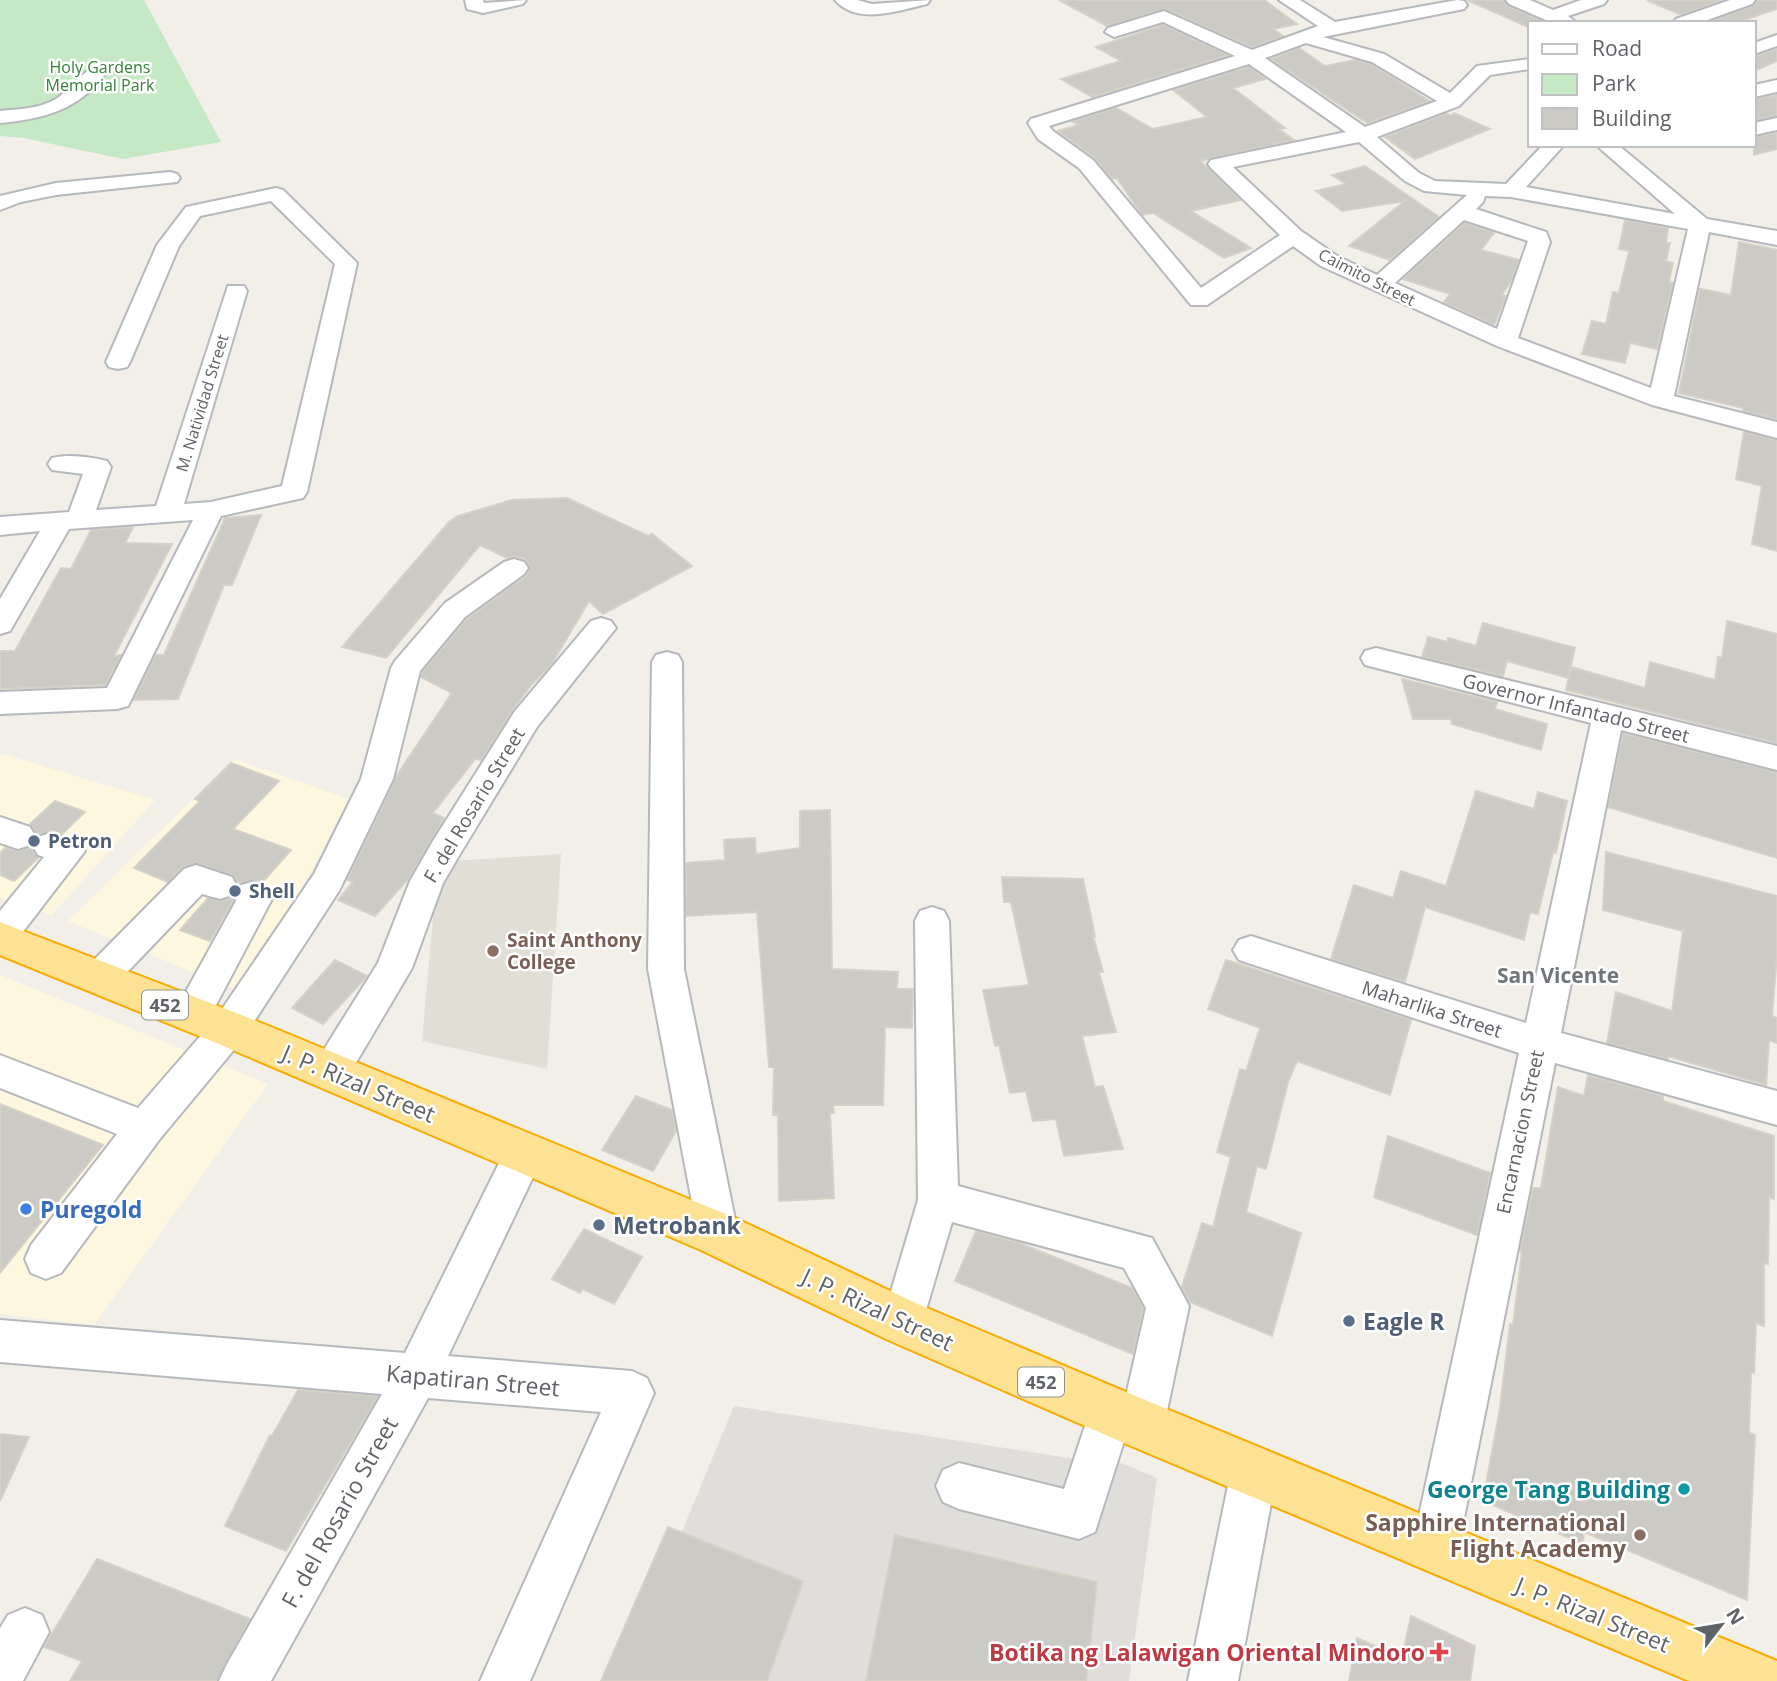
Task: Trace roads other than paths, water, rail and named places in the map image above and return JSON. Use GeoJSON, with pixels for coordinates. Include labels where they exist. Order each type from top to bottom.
{"type":"FeatureCollection","features":[{"type":"Feature","properties":{"kind":"highway","name":"J. P. Rizal Street"},"geometry":{"type":"LineString","coordinates":[[0,937],[331,1071],[718,1234],[903,1322],[1435,1548],[1757,1681]]}},
{"type":"Feature","properties":{"kind":"street"},"geometry":{"type":"LineString","coordinates":[[474,0],[473,5],[482,8],[517,0]]}},
{"type":"Feature","properties":{"kind":"street"},"geometry":{"type":"LineString","coordinates":[[844,0],[861,10],[874,10],[921,0]]}},
{"type":"Feature","properties":{"kind":"street"},"geometry":{"type":"LineString","coordinates":[[1288,0],[1326,22],[1326,29]]}},
{"type":"Feature","properties":{"kind":"street"},"geometry":{"type":"LineString","coordinates":[[1515,0],[1560,19],[1598,0]]}},
{"type":"Feature","properties":{"kind":"street"},"geometry":{"type":"LineString","coordinates":[[1688,21],[1746,0]]}},
{"type":"Feature","properties":{"kind":"street"},"geometry":{"type":"LineString","coordinates":[[1293,236],[1199,300],[1086,164],[1045,135],[1038,123],[1251,57],[1326,29],[1458,5]]}},
{"type":"Feature","properties":{"kind":"street"},"geometry":{"type":"LineString","coordinates":[[1114,32],[1164,16],[1251,57],[1363,135],[1412,177],[1431,187],[1511,191],[1777,238]]}},
{"type":"Feature","properties":{"kind":"street"},"geometry":{"type":"LineString","coordinates":[[1304,37],[1378,58],[1452,102]]}},
{"type":"Feature","properties":{"kind":"street"},"geometry":{"type":"LineString","coordinates":[[1756,48],[1777,40]]}},
{"type":"Feature","properties":{"kind":"street","name":"Caimito Street"},"geometry":{"type":"LineString","coordinates":[[1528,64],[1484,70],[1452,102],[1363,135],[1218,164],[1293,236],[1328,261],[1505,341],[1661,400],[1777,430]]}},
{"type":"Feature","properties":{"kind":"street"},"geometry":{"type":"LineString","coordinates":[[0,117],[51,110],[64,104],[97,73]]}},
{"type":"Feature","properties":{"kind":"street"},"geometry":{"type":"LineString","coordinates":[[1756,91],[1777,86]]}},
{"type":"Feature","properties":{"kind":"street"},"geometry":{"type":"LineString","coordinates":[[1756,129],[1777,124]]}},
{"type":"Feature","properties":{"kind":"street"},"geometry":{"type":"LineString","coordinates":[[1511,191],[1552,147]]}},
{"type":"Feature","properties":{"kind":"street"},"geometry":{"type":"LineString","coordinates":[[1608,147],[1700,224]]}},
{"type":"Feature","properties":{"kind":"street"},"geometry":{"type":"LineString","coordinates":[[0,204],[10,198],[37,192],[170,178]]}},
{"type":"Feature","properties":{"kind":"street"},"geometry":{"type":"LineString","coordinates":[[1379,285],[1484,190]]}},
{"type":"Feature","properties":{"kind":"street"},"geometry":{"type":"LineString","coordinates":[[0,526],[211,510],[294,492],[346,263],[276,194],[193,211],[168,245],[117,362]]}},
{"type":"Feature","properties":{"kind":"street"},"geometry":{"type":"LineString","coordinates":[[1462,212],[1538,237],[1539,242],[1505,341]]}},
{"type":"Feature","properties":{"kind":"street"},"geometry":{"type":"LineString","coordinates":[[1661,400],[1700,224]]}},
{"type":"Feature","properties":{"kind":"street","name":"M. Natividad Street"},"geometry":{"type":"LineString","coordinates":[[167,515],[236,291]]}},
{"type":"Feature","properties":{"kind":"street"},"geometry":{"type":"LineString","coordinates":[[3,616],[69,522],[98,467],[61,464]]}},
{"type":"Feature","properties":{"kind":"street"},"geometry":{"type":"LineString","coordinates":[[0,703],[117,698],[211,510]]}},
{"type":"Feature","properties":{"kind":"street"},"geometry":{"type":"LineString","coordinates":[[46,1259],[145,1128],[211,1022],[327,882],[377,779],[406,668],[455,610],[514,568]]}},
{"type":"Feature","properties":{"kind":"street","name":"F. del Rosario Street"},"geometry":{"type":"LineString","coordinates":[[331,1071],[394,968],[427,881],[445,850],[526,719],[601,628]]}},
{"type":"Feature","properties":{"kind":"street","name":"Governor Infantado Street"},"geometry":{"type":"LineString","coordinates":[[1376,658],[1777,758]]}},
{"type":"Feature","properties":{"kind":"street"},"geometry":{"type":"LineString","coordinates":[[667,662],[666,970],[718,1234]]}},
{"type":"Feature","properties":{"kind":"street","name":"Encarnacion Street"},"geometry":{"type":"LineString","coordinates":[[1435,1548],[1608,717]]}},
{"type":"Feature","properties":{"kind":"street"},"geometry":{"type":"LineString","coordinates":[[0,937],[68,851],[50,846]]}},
{"type":"Feature","properties":{"kind":"street"},"geometry":{"type":"LineString","coordinates":[[99,978],[195,878],[256,897],[211,1022]]}},
{"type":"Feature","properties":{"kind":"street"},"geometry":{"type":"LineString","coordinates":[[903,1322],[938,1200],[932,921]]}},
{"type":"Feature","properties":{"kind":"street","name":"Maharlika Street"},"geometry":{"type":"LineString","coordinates":[[1251,950],[1538,1043],[1777,1108]]}},
{"type":"Feature","properties":{"kind":"street"},"geometry":{"type":"LineString","coordinates":[[0,1072],[145,1128]]}},
{"type":"Feature","properties":{"kind":"street","name":"F. del Rosario Street"},"geometry":{"type":"LineString","coordinates":[[244,1681],[417,1375],[524,1154]]}},
{"type":"Feature","properties":{"kind":"street"},"geometry":{"type":"LineString","coordinates":[[938,1200],[1137,1252],[1168,1306],[1127,1418],[1079,1516],[959,1486]]}},
{"type":"Feature","properties":{"kind":"street","name":"Kapatiran Street"},"geometry":{"type":"LineString","coordinates":[[0,1340],[632,1393],[505,1681]]}},
{"type":"Feature","properties":{"kind":"street"},"geometry":{"type":"LineString","coordinates":[[1213,1681],[1254,1471]]}},
{"type":"Feature","properties":{"kind":"street"},"geometry":{"type":"LineString","coordinates":[[0,1673],[24,1632]]}},
{"type":"Feature","properties":{"kind":"place","name":"Petron"},"geometry":{"type":"Point","coordinates":[34,841]}},
{"type":"Feature","properties":{"kind":"place","name":"Shell"},"geometry":{"type":"Point","coordinates":[235,891]}},
{"type":"Feature","properties":{"kind":"place","name":"Saint Anthony College"},"geometry":{"type":"Point","coordinates":[493,951]}},
{"type":"Feature","properties":{"kind":"place","name":"Puregold"},"geometry":{"type":"Point","coordinates":[26,1209]}},
{"type":"Feature","properties":{"kind":"place","name":"Metrobank"},"geometry":{"type":"Point","coordinates":[599,1225]}},
{"type":"Feature","properties":{"kind":"place","name":"Eagle R"},"geometry":{"type":"Point","coordinates":[1349,1321]}},
{"type":"Feature","properties":{"kind":"place","name":"George Tang Building"},"geometry":{"type":"Point","coordinates":[1684,1489]}},
{"type":"Feature","properties":{"kind":"place","name":"Sapphire International Flight Academy"},"geometry":{"type":"Point","coordinates":[1640,1535]}},
{"type":"Feature","properties":{"kind":"place","name":"Botika ng Lalawigan Oriental Mindoro"},"geometry":{"type":"Point","coordinates":[1439,1652]}},
{"type":"Feature","properties":{"kind":"district","name":"San Vicente"},"geometry":{"type":"Point","coordinates":[1558,975]}},
{"type":"Feature","properties":{"kind":"park label","name":"Holy Gardens Memorial Park"},"geometry":{"type":"Point","coordinates":[100,76]}}]}
